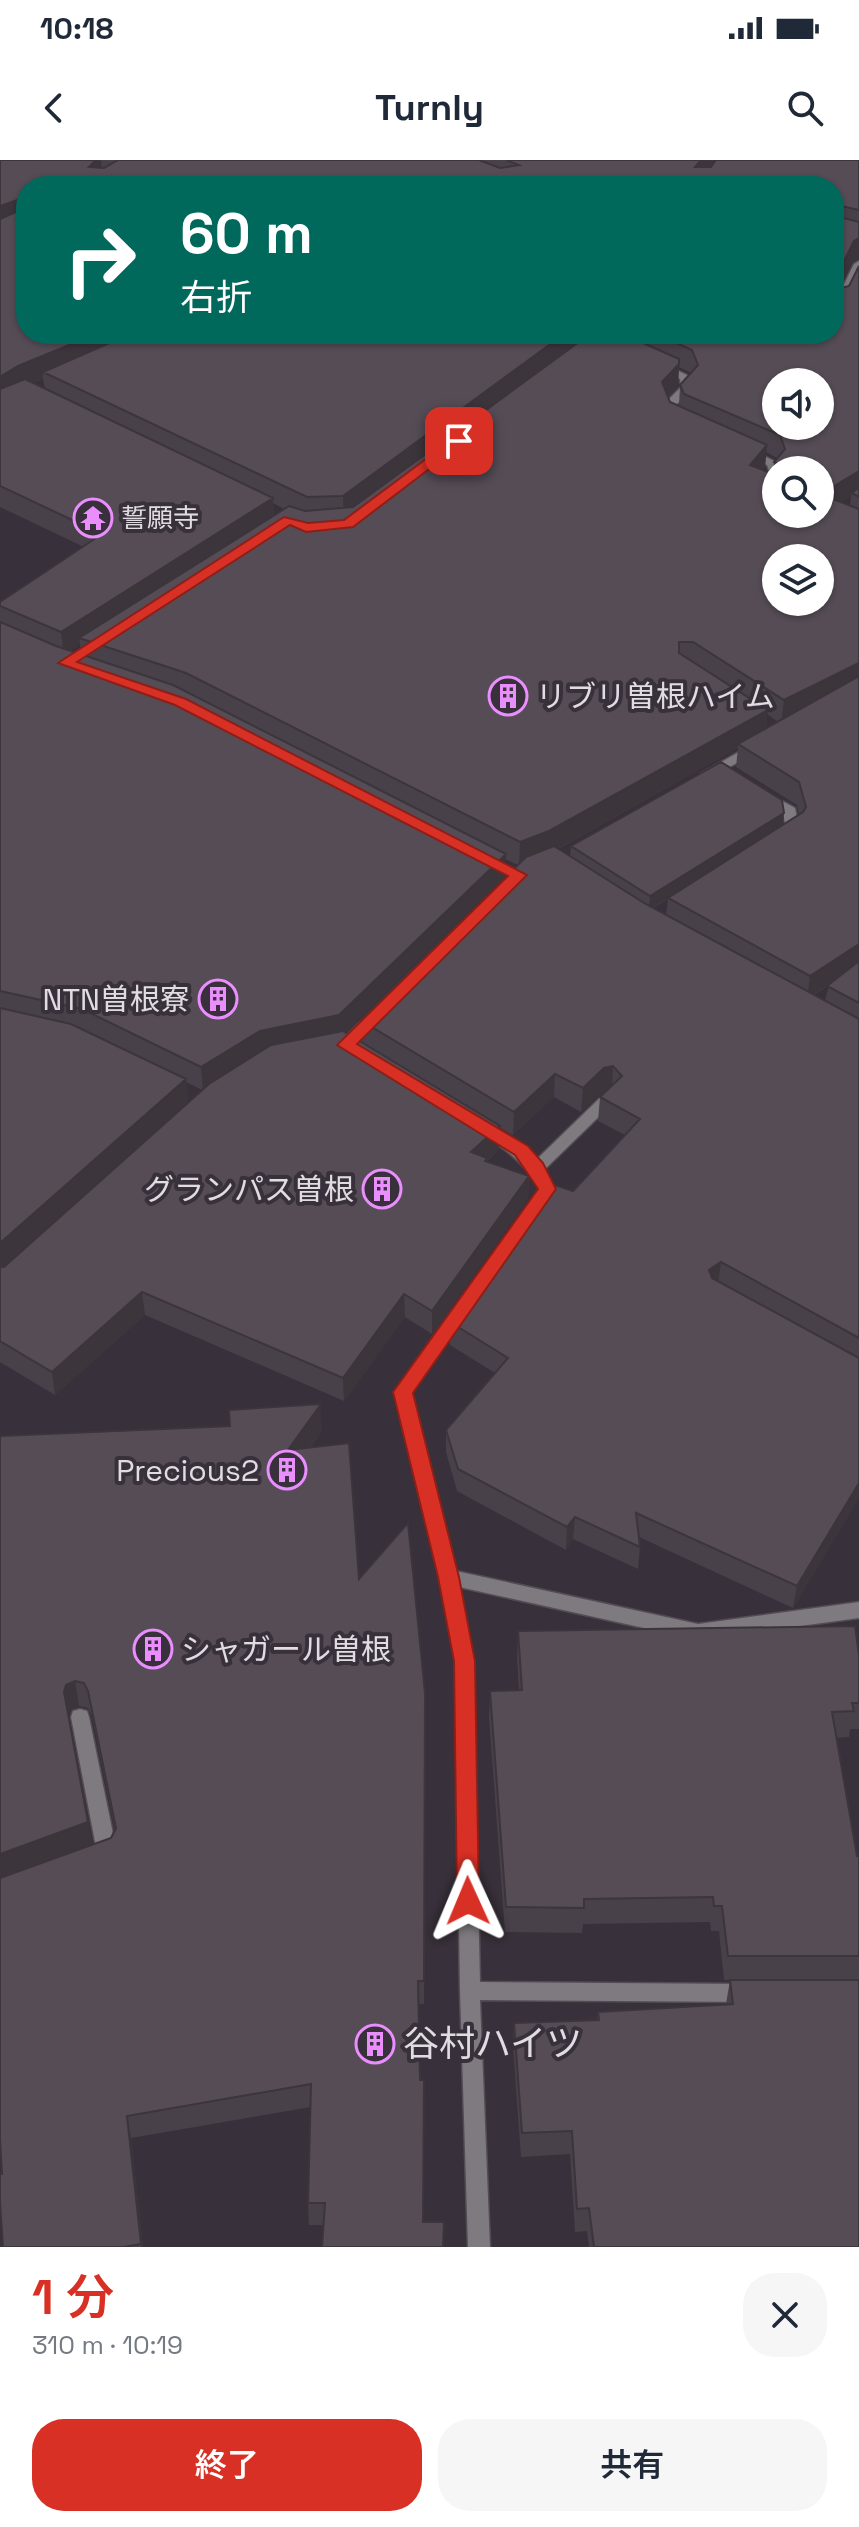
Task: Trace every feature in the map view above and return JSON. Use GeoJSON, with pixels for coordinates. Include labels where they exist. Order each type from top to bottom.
{"type":"FeatureCollection","features":[{"type":"Feature","properties":{"kind":"street"},"geometry":{"type":"LineString","coordinates":[[844,295],[859,264]]}},
{"type":"Feature","properties":{"kind":"street"},"geometry":{"type":"LineString","coordinates":[[643,357],[685,377],[687,388],[669,405],[675,420],[689,426]]}},
{"type":"Feature","properties":{"kind":"street"},"geometry":{"type":"LineString","coordinates":[[730,445],[762,459]]}},
{"type":"Feature","properties":{"kind":"street"},"geometry":{"type":"LineString","coordinates":[[693,782],[726,770],[768,740]]}},
{"type":"Feature","properties":{"kind":"street"},"geometry":{"type":"LineString","coordinates":[[755,789],[790,811],[793,831],[767,847]]}},
{"type":"Feature","properties":{"kind":"street"},"geometry":{"type":"LineString","coordinates":[[319,1050],[353,1049],[389,1002]]}},
{"type":"Feature","properties":{"kind":"street"},"geometry":{"type":"LineString","coordinates":[[537,1168],[610,1097]]}},
{"type":"Feature","properties":{"kind":"street"},"geometry":{"type":"LineString","coordinates":[[467,1118],[521,1151],[537,1168],[547,1189],[529,1215]]}},
{"type":"Feature","properties":{"kind":"street"},"geometry":{"type":"LineString","coordinates":[[475,1291],[403,1392],[448,1577],[464,1661],[470,1991],[479,2247]]}},
{"type":"Feature","properties":{"kind":"street"},"geometry":{"type":"LineString","coordinates":[[448,1577],[698,1632],[859,1610]]}},
{"type":"Feature","properties":{"kind":"street"},"geometry":{"type":"LineString","coordinates":[[80,1717],[107,1853],[80,1863]]}},
{"type":"Feature","properties":{"kind":"street"},"geometry":{"type":"LineString","coordinates":[[470,1991],[766,1993]]}},
{"type":"Feature","properties":{"kind":"building"},"geometry":{"type":"Polygon","coordinates":[[[0,160],[96,160],[89,167],[104,168],[118,160],[479,160],[500,168],[519,165],[506,160],[701,160],[695,167],[711,167],[716,160],[859,160],[859,210],[844,207],[844,176],[16,176],[16,200],[0,206],[0,160]]]}},
{"type":"Feature","properties":{"kind":"building"},"geometry":{"type":"Polygon","coordinates":[[[16,212],[16,344],[72,344],[18,366],[0,377],[0,219],[16,212]]]}},
{"type":"Feature","properties":{"kind":"building"},"geometry":{"type":"Polygon","coordinates":[[[844,218],[859,222],[859,238],[854,241],[844,261],[844,218]]]}},
{"type":"Feature","properties":{"kind":"building"},"geometry":{"type":"Polygon","coordinates":[[[859,266],[859,471],[834,486],[834,456],[779,456],[785,449],[782,440],[834,440],[834,368],[762,368],[762,427],[684,394],[680,385],[698,365],[692,350],[679,344],[844,344],[844,287],[849,286],[859,266]]]}},
{"type":"Feature","properties":{"kind":"building"},"geometry":{"type":"Polygon","coordinates":[[[107,344],[550,344],[343,496],[307,497],[43,372],[107,344]]]}},
{"type":"Feature","properties":{"kind":"building"},"geometry":{"type":"Polygon","coordinates":[[[576,344],[645,344],[679,359],[679,364],[662,382],[670,402],[767,445],[750,465],[762,470],[762,528],[834,528],[834,499],[859,509],[859,663],[784,700],[693,642],[679,642],[679,653],[768,710],[549,831],[520,842],[186,673],[79,638],[289,506],[305,511],[353,507],[576,344]]]}},
{"type":"Feature","properties":{"kind":"building"},"geometry":{"type":"Polygon","coordinates":[[[25,379],[273,498],[61,632],[0,606],[0,602],[102,534],[0,486],[0,389],[25,379]]]}},
{"type":"Feature","properties":{"kind":"building"},"geometry":{"type":"Polygon","coordinates":[[[0,622],[56,646],[173,685],[506,854],[339,1015],[260,1031],[201,1067],[82,1009],[0,991],[0,622]]]}},
{"type":"Feature","properties":{"kind":"building"},"geometry":{"type":"Polygon","coordinates":[[[859,676],[859,944],[810,976],[668,898],[803,812],[806,807],[799,782],[738,744],[859,676]]]}},
{"type":"Feature","properties":{"kind":"building"},"geometry":{"type":"Polygon","coordinates":[[[721,762],[782,800],[784,813],[650,896],[571,846],[721,762]]]}},
{"type":"Feature","properties":{"kind":"building"},"geometry":{"type":"Polygon","coordinates":[[[554,846],[644,903],[859,1019],[859,1338],[721,1262],[709,1270],[712,1278],[859,1358],[859,1483],[797,1586],[636,1513],[640,1547],[575,1517],[567,1527],[458,1469],[446,1430],[508,1358],[450,1322],[549,1183],[573,1191],[640,1119],[600,1097],[622,1076],[613,1066],[604,1068],[583,1088],[555,1074],[514,1112],[360,1020],[526,857],[554,846]]]}},
{"type":"Feature","properties":{"kind":"building"},"geometry":{"type":"Polygon","coordinates":[[[859,961],[859,1003],[827,986],[859,961]]]}},
{"type":"Feature","properties":{"kind":"building"},"geometry":{"type":"Polygon","coordinates":[[[0,1008],[71,1024],[186,1079],[0,1243],[0,1008]]]}},
{"type":"Feature","properties":{"kind":"building"},"geometry":{"type":"Polygon","coordinates":[[[343,1031],[500,1126],[471,1152],[487,1158],[485,1161],[529,1176],[432,1311],[404,1294],[343,1378],[142,1292],[52,1372],[0,1341],[0,1267],[4,1267],[209,1084],[271,1045],[343,1031]]]}},
{"type":"Feature","properties":{"kind":"building"},"geometry":{"type":"Polygon","coordinates":[[[321,1404],[288,1450],[349,1443],[359,1579],[408,1523],[425,1693],[424,1981],[418,1981],[420,2080],[424,2080],[423,2222],[444,2222],[443,2247],[322,2247],[325,2203],[308,2203],[311,2084],[127,2116],[141,2244],[124,2247],[3,2247],[0,2202],[0,1878],[111,1838],[116,1828],[88,1691],[84,1683],[75,1681],[66,1685],[64,1692],[88,1822],[0,1854],[0,1436],[230,1426],[229,1410],[321,1404]]]}},
{"type":"Feature","properties":{"kind":"building"},"geometry":{"type":"Polygon","coordinates":[[[855,1626],[859,1655],[859,1703],[852,1703],[854,1711],[832,1712],[859,1856],[859,1956],[728,1956],[722,1906],[714,1906],[713,1897],[584,1899],[584,1908],[506,1907],[490,1691],[522,1690],[518,1631],[855,1626]]]}},
{"type":"Feature","properties":{"kind":"building"},"geometry":{"type":"Polygon","coordinates":[[[730,1980],[859,1980],[859,2247],[594,2247],[589,2208],[577,2209],[572,2131],[522,2133],[514,2023],[599,2020],[598,2012],[733,2004],[730,1980]]]}},
{"type":"Feature","properties":{"kind":"place","name":"誓願寺"},"geometry":{"type":"Point","coordinates":[93,518]}},
{"type":"Feature","properties":{"kind":"place","name":"リブリ曽根ハイム"},"geometry":{"type":"Point","coordinates":[508,696]}},
{"type":"Feature","properties":{"kind":"place","name":"NTN曽根寮"},"geometry":{"type":"Point","coordinates":[218,999]}},
{"type":"Feature","properties":{"kind":"place","name":"グランパス曽根"},"geometry":{"type":"Point","coordinates":[382,1189]}},
{"type":"Feature","properties":{"kind":"place","name":"Precious2"},"geometry":{"type":"Point","coordinates":[287,1470]}},
{"type":"Feature","properties":{"kind":"place","name":"シャガール曽根"},"geometry":{"type":"Point","coordinates":[153,1649]}},
{"type":"Feature","properties":{"kind":"place","name":"谷村ハイツ"},"geometry":{"type":"Point","coordinates":[375,2044]}},
{"type":"Feature","properties":{"kind":"route"},"geometry":{"type":"LineString","coordinates":[[459,441],[348,524],[306,527],[289,520],[65,663],[181,702],[519,875],[346,1045],[521,1151],[537,1168],[547,1189],[403,1392],[448,1577],[464,1661],[468,1901]]}}]}
